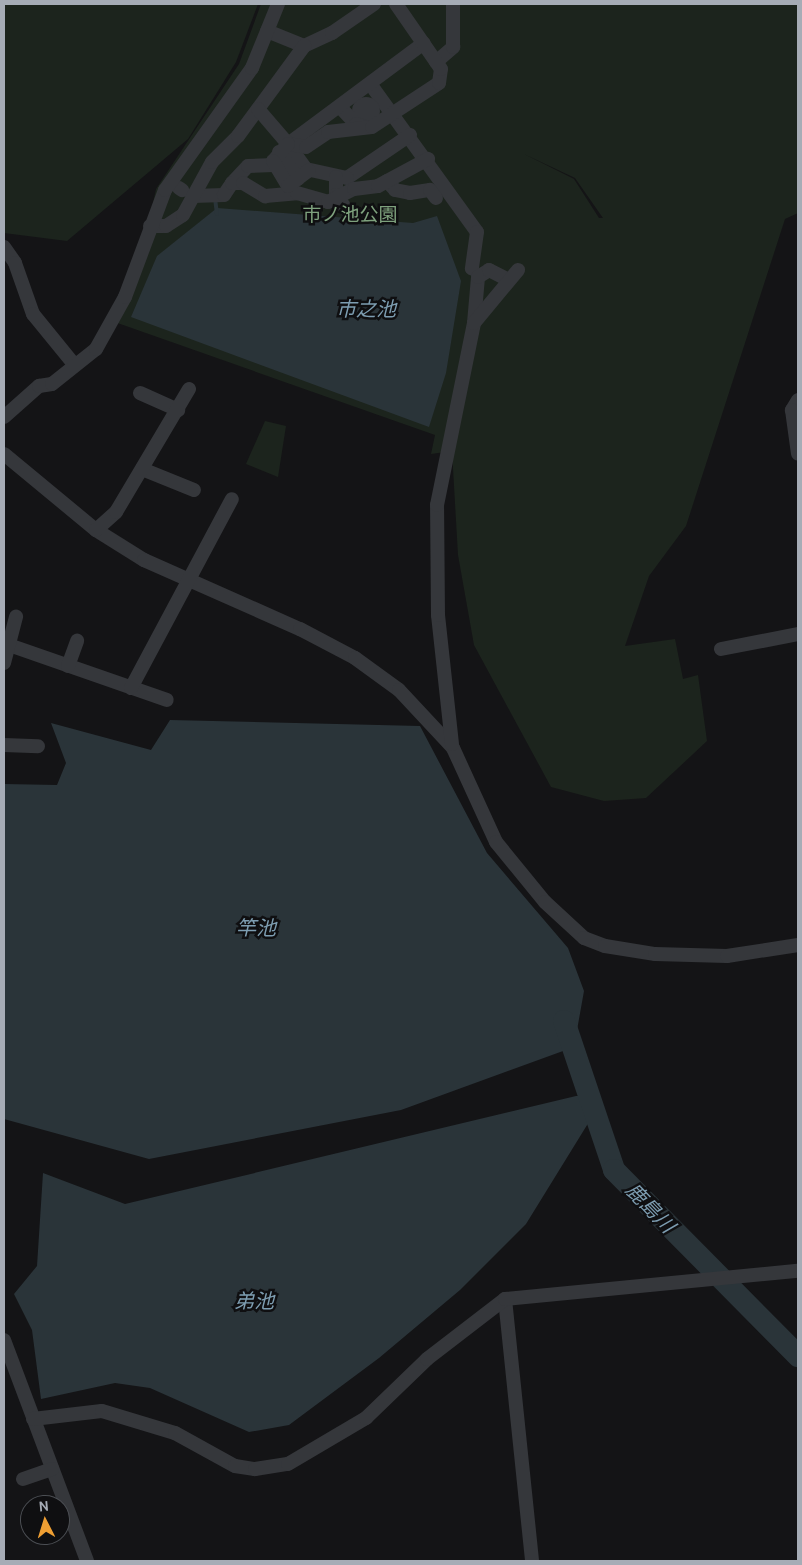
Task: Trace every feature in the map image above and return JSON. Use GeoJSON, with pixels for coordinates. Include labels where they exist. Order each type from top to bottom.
{"type":"FeatureCollection","features":[{"type":"Feature","properties":{"kind":"street"},"geometry":{"type":"LineString","coordinates":[[4,417],[39,386],[52,384],[73,363],[96,349],[105,334],[165,190],[231,101],[267,31],[278,4]]}},
{"type":"Feature","properties":{"kind":"street"},"geometry":{"type":"LineString","coordinates":[[150,226],[174,221],[212,162],[258,110],[304,46],[332,33],[374,4]]}},
{"type":"Feature","properties":{"kind":"street"},"geometry":{"type":"LineString","coordinates":[[335,110],[366,114],[394,114],[439,83],[442,75],[436,62],[396,4]]}},
{"type":"Feature","properties":{"kind":"street"},"geometry":{"type":"LineString","coordinates":[[436,62],[453,47],[453,4]]}},
{"type":"Feature","properties":{"kind":"street"},"geometry":{"type":"LineString","coordinates":[[267,31],[304,46]]}},
{"type":"Feature","properties":{"kind":"street"},"geometry":{"type":"LineString","coordinates":[[280,154],[424,43]]}},
{"type":"Feature","properties":{"kind":"street"},"geometry":{"type":"LineString","coordinates":[[371,85],[428,159],[476,232],[472,269]]}},
{"type":"Feature","properties":{"kind":"street"},"geometry":{"type":"LineString","coordinates":[[191,194],[224,195],[248,166],[306,147],[328,132],[339,130],[366,114],[371,85]]}},
{"type":"Feature","properties":{"kind":"street"},"geometry":{"type":"LineString","coordinates":[[258,110],[280,154],[297,182],[322,203],[386,181],[428,159]]}},
{"type":"Feature","properties":{"kind":"street"},"geometry":{"type":"LineString","coordinates":[[335,110],[339,130]]}},
{"type":"Feature","properties":{"kind":"street"},"geometry":{"type":"LineString","coordinates":[[232,183],[246,184],[272,197],[297,182],[352,177],[410,135]]}},
{"type":"Feature","properties":{"kind":"street"},"geometry":{"type":"LineString","coordinates":[[280,154],[297,182]]}},
{"type":"Feature","properties":{"kind":"street"},"geometry":{"type":"LineString","coordinates":[[386,181],[395,190],[410,193],[430,190],[434,193],[427,180],[437,173]]}},
{"type":"Feature","properties":{"kind":"street"},"geometry":{"type":"LineString","coordinates":[[336,177],[337,198],[349,213]]}},
{"type":"Feature","properties":{"kind":"street"},"geometry":{"type":"LineString","coordinates":[[4,247],[15,264],[33,314],[73,363]]}},
{"type":"Feature","properties":{"kind":"street"},"geometry":{"type":"LineString","coordinates":[[474,324],[513,275],[489,270],[478,278],[474,324],[437,505],[438,615],[453,748],[496,842],[545,902],[584,938],[628,951],[727,956],[798,946]]}},
{"type":"Feature","properties":{"kind":"street"},"geometry":{"type":"LineString","coordinates":[[96,530],[116,512],[189,390]]}},
{"type":"Feature","properties":{"kind":"street"},"geometry":{"type":"LineString","coordinates":[[140,393],[178,410]]}},
{"type":"Feature","properties":{"kind":"street"},"geometry":{"type":"LineString","coordinates":[[798,400],[792,416],[798,454]]}},
{"type":"Feature","properties":{"kind":"street"},"geometry":{"type":"LineString","coordinates":[[4,454],[96,530],[144,560],[187,578],[355,658],[398,690],[453,748]]}},
{"type":"Feature","properties":{"kind":"street"},"geometry":{"type":"LineString","coordinates":[[142,469],[193,490]]}},
{"type":"Feature","properties":{"kind":"street"},"geometry":{"type":"LineString","coordinates":[[131,688],[187,578],[232,499]]}},
{"type":"Feature","properties":{"kind":"street"},"geometry":{"type":"LineString","coordinates":[[4,663],[16,617]]}},
{"type":"Feature","properties":{"kind":"street"},"geometry":{"type":"LineString","coordinates":[[721,650],[798,634]]}},
{"type":"Feature","properties":{"kind":"street"},"geometry":{"type":"LineString","coordinates":[[68,666],[77,641]]}},
{"type":"Feature","properties":{"kind":"street"},"geometry":{"type":"LineString","coordinates":[[9,645],[167,700]]}},
{"type":"Feature","properties":{"kind":"street"},"geometry":{"type":"LineString","coordinates":[[4,745],[38,746]]}},
{"type":"Feature","properties":{"kind":"street"},"geometry":{"type":"LineString","coordinates":[[32,1419],[102,1411],[175,1433],[235,1466],[255,1469],[288,1464],[366,1418],[427,1359],[505,1299],[798,1271]]}},
{"type":"Feature","properties":{"kind":"street"},"geometry":{"type":"LineString","coordinates":[[505,1299],[532,1561]]}},
{"type":"Feature","properties":{"kind":"street"},"geometry":{"type":"LineString","coordinates":[[4,1340],[32,1419],[87,1561]]}},
{"type":"Feature","properties":{"kind":"street"},"geometry":{"type":"LineString","coordinates":[[23,1479],[52,1469]]}},
{"type":"Feature","properties":{"kind":"green space"},"geometry":{"type":"Polygon","coordinates":[[[4,4],[258,4],[236,62],[188,139],[67,241],[4,233],[4,4]]]}},
{"type":"Feature","properties":{"kind":"green space","name":"市ノ池公園"},"geometry":{"type":"Polygon","coordinates":[[[261,4],[456,4],[458,46],[458,4],[798,4],[798,213],[785,219],[686,526],[649,576],[625,646],[675,639],[683,679],[698,675],[707,741],[646,798],[604,801],[551,787],[474,645],[458,555],[452,451],[431,454],[435,435],[109,320],[150,217],[156,189],[239,64],[261,4]],[[524,154],[574,179],[599,218],[603,218],[575,178],[524,154]]]}},
{"type":"Feature","properties":{"kind":"green space"},"geometry":{"type":"Polygon","coordinates":[[[265,421],[286,426],[278,477],[246,464],[265,421]]]}},
{"type":"Feature","properties":{"kind":"water","name":"市之池"},"geometry":{"type":"Polygon","coordinates":[[[217,208],[413,223],[437,216],[461,281],[446,373],[429,427],[131,317],[157,256],[217,208]]]}},
{"type":"Feature","properties":{"kind":"water","name":"竿池"},"geometry":{"type":"Polygon","coordinates":[[[170,720],[420,726],[487,853],[568,948],[584,991],[574,1047],[401,1110],[149,1159],[4,1119],[4,784],[57,785],[66,763],[51,723],[151,750],[170,720]]]}},
{"type":"Feature","properties":{"kind":"water","name":"弟池"},"geometry":{"type":"Polygon","coordinates":[[[576,1096],[585,1096],[592,1117],[526,1224],[460,1290],[379,1358],[289,1425],[249,1432],[150,1388],[115,1383],[41,1399],[32,1330],[14,1294],[37,1266],[43,1173],[125,1204],[576,1096]]]}},
{"type":"Feature","properties":{"kind":"waterway"},"geometry":{"type":"LineString","coordinates":[[215,198],[217,214]]}},
{"type":"Feature","properties":{"kind":"waterway","name":"鹿島川"},"geometry":{"type":"LineString","coordinates":[[564,1021],[614,1170],[798,1356]]}}]}
